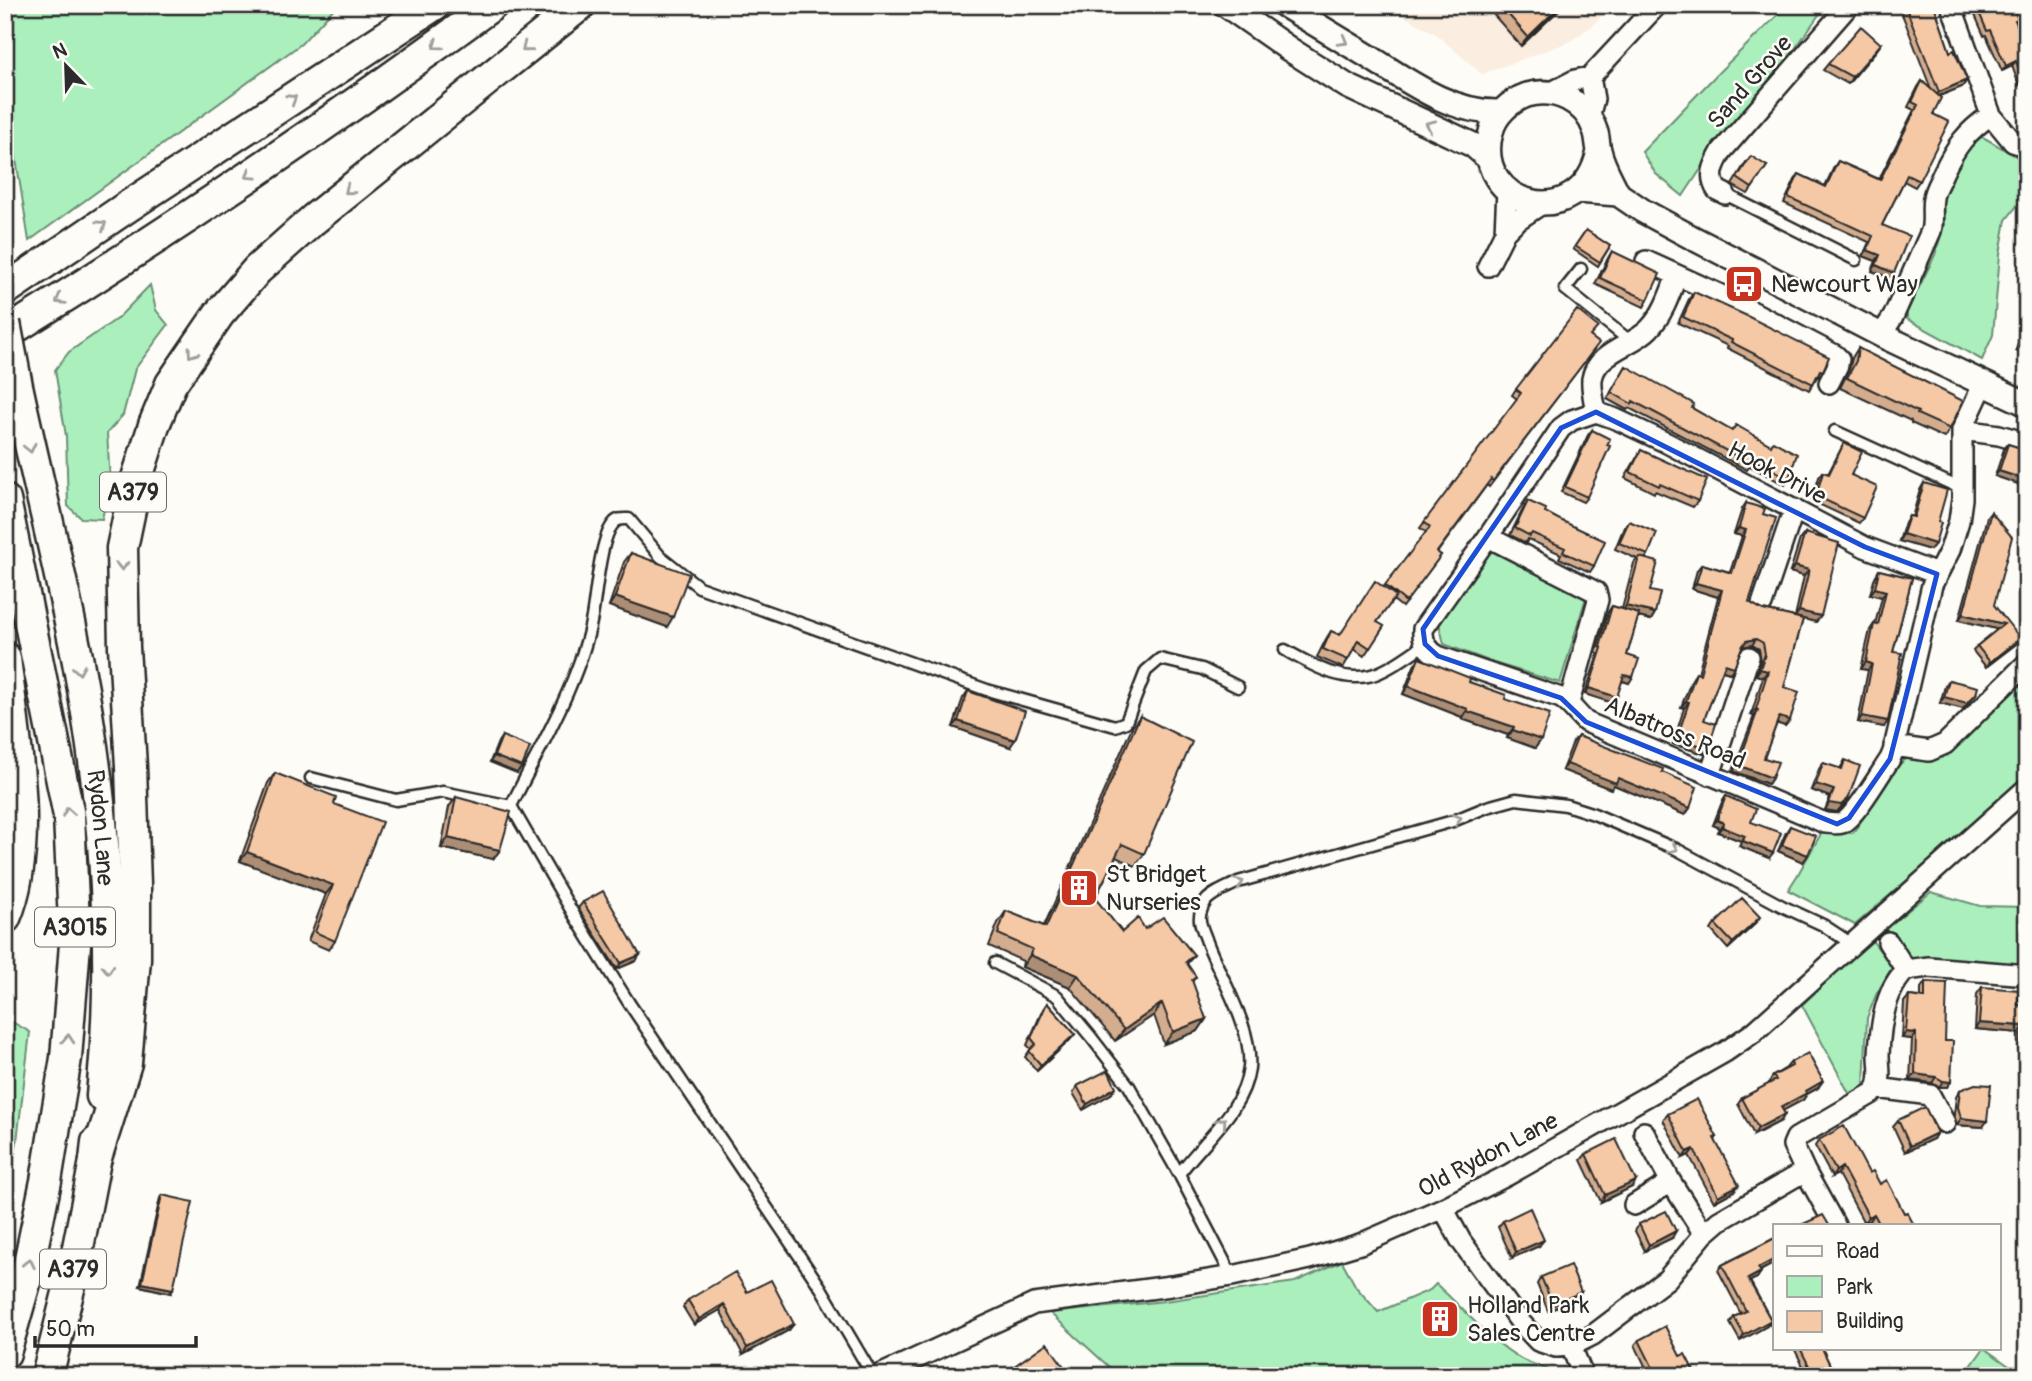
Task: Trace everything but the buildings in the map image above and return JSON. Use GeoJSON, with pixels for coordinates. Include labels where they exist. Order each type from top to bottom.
{"type":"FeatureCollection","features":[{"type":"Feature","properties":{"kind":"main road"},"geometry":{"type":"LineString","coordinates":[[5,290],[434,5]]}},
{"type":"Feature","properties":{"kind":"main road"},"geometry":{"type":"LineString","coordinates":[[5,334],[113,267],[299,143],[492,5]]}},
{"type":"Feature","properties":{"kind":"main road","name":"A379"},"geometry":{"type":"LineString","coordinates":[[96,1161],[126,1063],[135,958],[134,859],[122,548],[136,481],[171,384],[219,314],[257,270],[314,219],[580,5]]}},
{"type":"Feature","properties":{"kind":"main road","name":"Rydon Lane"},"geometry":{"type":"LineString","coordinates":[[5,323],[78,662],[101,825],[109,994],[96,1161],[73,1273],[47,1376]]}},
{"type":"Feature","properties":{"kind":"main road","name":"Rydon Lane"},"geometry":{"type":"LineString","coordinates":[[5,500],[69,816],[75,944],[66,1058],[46,1181],[24,1283],[5,1353]]}},
{"type":"Feature","properties":{"kind":"main road"},"geometry":{"type":"LineString","coordinates":[[5,658],[21,800],[19,868],[5,918]]}},
{"type":"Feature","properties":{"kind":"street"},"geometry":{"type":"LineString","coordinates":[[1226,5],[1347,86],[1473,145],[1489,159]]}},
{"type":"Feature","properties":{"kind":"street"},"geometry":{"type":"LineString","coordinates":[[1284,5],[1418,87],[1455,104],[1485,112],[1501,112]]}},
{"type":"Feature","properties":{"kind":"street"},"geometry":{"type":"LineString","coordinates":[[1599,150],[1592,173],[1577,191],[1561,200],[1543,203],[1524,200],[1507,190],[1493,170],[1488,142],[1501,112],[1512,102],[1525,96],[1552,92],[1575,80],[1590,77],[1657,5]]}},
{"type":"Feature","properties":{"kind":"street","name":"Sand Grove"},"geometry":{"type":"LineString","coordinates":[[1725,194],[1717,190],[1711,177],[1713,165],[1721,151],[1849,5]]}},
{"type":"Feature","properties":{"kind":"street"},"geometry":{"type":"LineString","coordinates":[[1951,5],[1991,115],[2013,142],[2027,147]]}},
{"type":"Feature","properties":{"kind":"street"},"geometry":{"type":"LineString","coordinates":[[1589,117],[1594,99],[1590,77]]}},
{"type":"Feature","properties":{"kind":"street"},"geometry":{"type":"LineString","coordinates":[[1552,92],[1573,101],[1589,117],[1598,139],[1599,150],[1618,194]]}},
{"type":"Feature","properties":{"kind":"street"},"geometry":{"type":"LineString","coordinates":[[1881,335],[1893,317],[1931,231],[1934,192],[1955,149],[1970,130],[1991,115]]}},
{"type":"Feature","properties":{"kind":"street"},"geometry":{"type":"LineString","coordinates":[[1505,232],[1507,190]]}},
{"type":"Feature","properties":{"kind":"street"},"geometry":{"type":"LineString","coordinates":[[1577,191],[1618,194],[1693,238],[1881,335],[2027,404]]}},
{"type":"Feature","properties":{"kind":"street"},"geometry":{"type":"LineString","coordinates":[[1488,266],[1505,232],[1543,203]]}},
{"type":"Feature","properties":{"kind":"street"},"geometry":{"type":"LineString","coordinates":[[1646,261],[1725,297],[1835,355],[1839,359],[1838,365],[1829,383]]}},
{"type":"Feature","properties":{"kind":"street"},"geometry":{"type":"LineString","coordinates":[[1424,637],[1561,428],[1572,420],[1596,412],[1592,383],[1594,370],[1604,359],[1639,339],[1657,320],[1677,275]]}},
{"type":"Feature","properties":{"kind":"street","name":"Albatross Road"},"geometry":{"type":"LineString","coordinates":[[1424,637],[1431,652],[1444,659],[1561,698],[1586,722],[1825,822],[1837,824],[1849,818],[1890,759],[1932,585],[1950,550],[1959,521],[1962,430],[1983,385]]}},
{"type":"Feature","properties":{"kind":"street","name":"Hook Drive"},"geometry":{"type":"LineString","coordinates":[[1596,412],[1640,429],[1866,547],[1937,573]]}},
{"type":"Feature","properties":{"kind":"street"},"geometry":{"type":"LineString","coordinates":[[1962,430],[1999,435],[2027,443]]}},
{"type":"Feature","properties":{"kind":"street"},"geometry":{"type":"LineString","coordinates":[[1762,604],[1794,509]]}},
{"type":"Feature","properties":{"kind":"street"},"geometry":{"type":"LineString","coordinates":[[1488,537],[1596,592],[1598,600],[1569,703]]}},
{"type":"Feature","properties":{"kind":"street"},"geometry":{"type":"LineString","coordinates":[[1710,775],[1749,657]]}},
{"type":"Feature","properties":{"kind":"street"},"geometry":{"type":"LineString","coordinates":[[1894,746],[1929,751],[1945,744],[2027,663]]}},
{"type":"Feature","properties":{"kind":"street","name":"Old Rydon Lane"},"geometry":{"type":"LineString","coordinates":[[875,1376],[1034,1304],[1232,1276],[1310,1259],[1360,1244],[1443,1208],[1508,1175],[1725,1052],[1766,1024],[2027,788]]}},
{"type":"Feature","properties":{"kind":"street"},"geometry":{"type":"LineString","coordinates":[[1888,942],[1906,970]]}},
{"type":"Feature","properties":{"kind":"street"},"geometry":{"type":"LineString","coordinates":[[1834,1224],[1793,1145],[1796,1138],[1873,1093],[1877,1088],[1880,1083],[1881,1029],[1895,980],[1906,970],[1929,967],[2027,975]]}},
{"type":"Feature","properties":{"kind":"street"},"geometry":{"type":"LineString","coordinates":[[1877,1088],[1930,1095],[1945,1123]]}},
{"type":"Feature","properties":{"kind":"street"},"geometry":{"type":"LineString","coordinates":[[1644,1132],[1704,1234]]}},
{"type":"Feature","properties":{"kind":"street"},"geometry":{"type":"LineString","coordinates":[[1443,1208],[1461,1241],[1521,1323],[1538,1340],[1556,1347],[1571,1346],[1593,1335],[1667,1279],[1704,1234],[1719,1221],[1805,1171]]}},
{"type":"Feature","properties":{"kind":"street"},"geometry":{"type":"LineString","coordinates":[[1634,1205],[1671,1182]]}},
{"type":"Feature","properties":{"kind":"street"},"geometry":{"type":"LineString","coordinates":[[1571,1346],[1583,1376]]}},
{"type":"Feature","properties":{"kind":"lane"},"geometry":{"type":"LineString","coordinates":[[1725,194],[1856,260]]}},
{"type":"Feature","properties":{"kind":"lane"},"geometry":{"type":"LineString","coordinates":[[1581,269],[1565,289],[1631,342]]}},
{"type":"Feature","properties":{"kind":"lane"},"geometry":{"type":"LineString","coordinates":[[1835,431],[1962,489]]}},
{"type":"Feature","properties":{"kind":"lane"},"geometry":{"type":"LineString","coordinates":[[511,806],[579,663],[592,619],[602,554],[612,524],[620,519],[629,519],[660,556],[699,587],[987,690],[1115,726],[1126,722],[1146,671],[1160,659],[1202,669],[1238,687]]}},
{"type":"Feature","properties":{"kind":"lane"},"geometry":{"type":"LineString","coordinates":[[1284,650],[1320,669],[1352,677],[1376,674],[1396,664],[1424,637]]}},
{"type":"Feature","properties":{"kind":"lane"},"geometry":{"type":"LineString","coordinates":[[311,778],[396,800],[443,792],[511,806],[629,1003],[821,1287],[875,1376]]}},
{"type":"Feature","properties":{"kind":"lane"},"geometry":{"type":"LineString","coordinates":[[1179,1174],[1194,1153],[1229,1115],[1244,1088],[1249,1068],[1248,1045],[1239,1016],[1200,923],[1200,914],[1208,899],[1238,882],[1452,821],[1516,799],[1566,805],[1678,850],[1823,925],[1853,945]]}},
{"type":"Feature","properties":{"kind":"lane"},"geometry":{"type":"LineString","coordinates":[[995,963],[1056,996],[1129,1086],[1232,1276]]}},
{"type":"Feature","properties":{"kind":"highlighted area"},"geometry":{"type":"Polygon","coordinates":[[[1596,412],[1865,547],[1937,574],[1890,759],[1849,818],[1837,824],[1586,722],[1561,698],[1438,656],[1425,644],[1423,629],[1561,428],[1596,412]]]}},
{"type":"Feature","properties":{"kind":"shaded area"},"geometry":{"type":"Polygon","coordinates":[[[1385,5],[1612,5],[1592,26],[1569,42],[1482,74],[1436,34],[1385,5]]]}},
{"type":"Feature","properties":{"kind":"green space"},"geometry":{"type":"Polygon","coordinates":[[[5,5],[337,5],[301,44],[29,241],[5,89],[5,5]]]}},
{"type":"Feature","properties":{"kind":"green space"},"geometry":{"type":"Polygon","coordinates":[[[1788,5],[1828,5],[1772,82],[1707,160],[1683,196],[1656,174],[1642,152],[1788,5]]]}},
{"type":"Feature","properties":{"kind":"green space"},"geometry":{"type":"Polygon","coordinates":[[[1982,137],[2027,161],[2027,193],[2006,220],[2000,254],[1993,335],[1982,360],[1907,319],[1907,312],[1935,255],[1944,225],[1943,198],[1959,157],[1974,141],[1982,137]]]}},
{"type":"Feature","properties":{"kind":"green space"},"geometry":{"type":"Polygon","coordinates":[[[150,285],[156,310],[168,325],[135,369],[123,415],[107,433],[110,481],[102,519],[81,518],[68,506],[66,436],[55,370],[69,352],[118,318],[150,285]]]}},
{"type":"Feature","properties":{"kind":"green space"},"geometry":{"type":"Polygon","coordinates":[[[1493,545],[1587,594],[1560,683],[1444,644],[1438,619],[1493,545]]]}},
{"type":"Feature","properties":{"kind":"green space"},"geometry":{"type":"Polygon","coordinates":[[[2027,675],[2027,777],[2005,797],[1855,925],[1788,890],[1822,832],[1853,833],[1900,764],[1907,758],[1920,757],[2027,675]]]}},
{"type":"Feature","properties":{"kind":"green space"},"geometry":{"type":"Polygon","coordinates":[[[1931,892],[1980,906],[2027,907],[2027,968],[1984,961],[1911,958],[1885,929],[1931,892]]]}},
{"type":"Feature","properties":{"kind":"green space"},"geometry":{"type":"Polygon","coordinates":[[[1871,939],[1892,967],[1867,1018],[1864,1086],[1850,1095],[1802,1005],[1871,939]]]}},
{"type":"Feature","properties":{"kind":"green space"},"geometry":{"type":"Polygon","coordinates":[[[5,1018],[30,1032],[17,1141],[5,1205],[5,1018]]]}},
{"type":"Feature","properties":{"kind":"green space"},"geometry":{"type":"Polygon","coordinates":[[[1342,1261],[1356,1287],[1378,1312],[1430,1290],[1436,1284],[1499,1344],[1523,1360],[1558,1376],[1130,1376],[1138,1370],[1119,1376],[1050,1313],[1165,1301],[1295,1282],[1342,1261]]]}},
{"type":"Feature","properties":{"kind":"green space"},"geometry":{"type":"Polygon","coordinates":[[[1983,1350],[1987,1350],[2016,1371],[2013,1376],[1964,1376],[1983,1350]]]}},
{"type":"Feature","properties":{"kind":"place","name":"Newcourt Way"},"geometry":{"type":"Point","coordinates":[1744,284]}},
{"type":"Feature","properties":{"kind":"place","name":"St Bridget Nurseries"},"geometry":{"type":"Point","coordinates":[1079,888]}},
{"type":"Feature","properties":{"kind":"place","name":"Holland Park Sales Centre"},"geometry":{"type":"Point","coordinates":[1440,1319]}}]}
